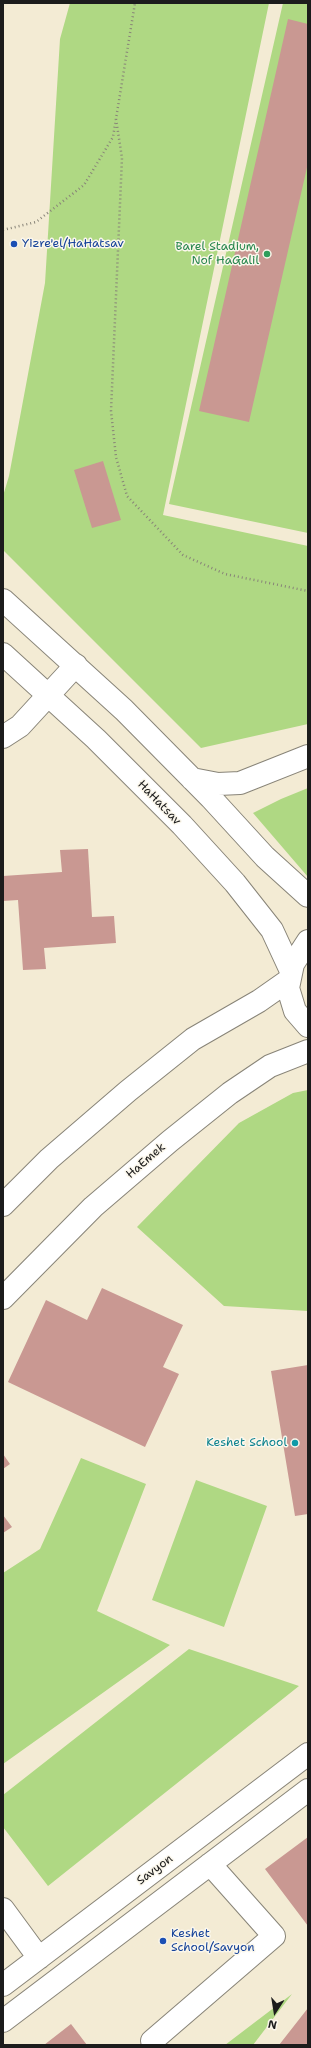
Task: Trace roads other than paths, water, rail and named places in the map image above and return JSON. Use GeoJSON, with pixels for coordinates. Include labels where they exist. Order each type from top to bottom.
{"type":"FeatureCollection","features":[{"type":"Feature","properties":{"kind":"street"},"geometry":{"type":"LineString","coordinates":[[3,600],[124,710],[266,856],[308,896]]}},
{"type":"Feature","properties":{"kind":"street","name":"HaHatsav"},"geometry":{"type":"LineString","coordinates":[[3,654],[96,739],[182,826],[235,883],[272,930],[290,975],[288,988],[295,1011],[308,1026]]}},
{"type":"Feature","properties":{"kind":"street"},"geometry":{"type":"LineString","coordinates":[[3,737],[20,726],[76,665]]}},
{"type":"Feature","properties":{"kind":"street"},"geometry":{"type":"LineString","coordinates":[[192,779],[218,784],[240,783],[308,756]]}},
{"type":"Feature","properties":{"kind":"street"},"geometry":{"type":"LineString","coordinates":[[3,1205],[49,1159],[128,1091],[193,1039],[258,1001],[290,975],[293,964],[308,941]]}},
{"type":"Feature","properties":{"kind":"street","name":"HaEmek"},"geometry":{"type":"LineString","coordinates":[[3,1298],[93,1207],[170,1141],[230,1093],[270,1066],[308,1051]]}},
{"type":"Feature","properties":{"kind":"street","name":"Savyon"},"geometry":{"type":"LineString","coordinates":[[3,1985],[308,1754]]}},
{"type":"Feature","properties":{"kind":"street"},"geometry":{"type":"LineString","coordinates":[[3,2021],[308,1790]]}},
{"type":"Feature","properties":{"kind":"street"},"geometry":{"type":"LineString","coordinates":[[152,2041],[274,1936],[210,1864]]}},
{"type":"Feature","properties":{"kind":"street"},"geometry":{"type":"LineString","coordinates":[[3,1909],[39,1958]]}},
{"type":"Feature","properties":{"kind":"place","name":"Yizre'el/HaHatsav"},"geometry":{"type":"Point","coordinates":[14,244]}},
{"type":"Feature","properties":{"kind":"place","name":"Barel Stadium, Nof HaGalil"},"geometry":{"type":"Point","coordinates":[267,254]}},
{"type":"Feature","properties":{"kind":"place","name":"Keshet School"},"geometry":{"type":"Point","coordinates":[295,1443]}},
{"type":"Feature","properties":{"kind":"place","name":"Keshet School/Savyon"},"geometry":{"type":"Point","coordinates":[163,1941]}}]}
